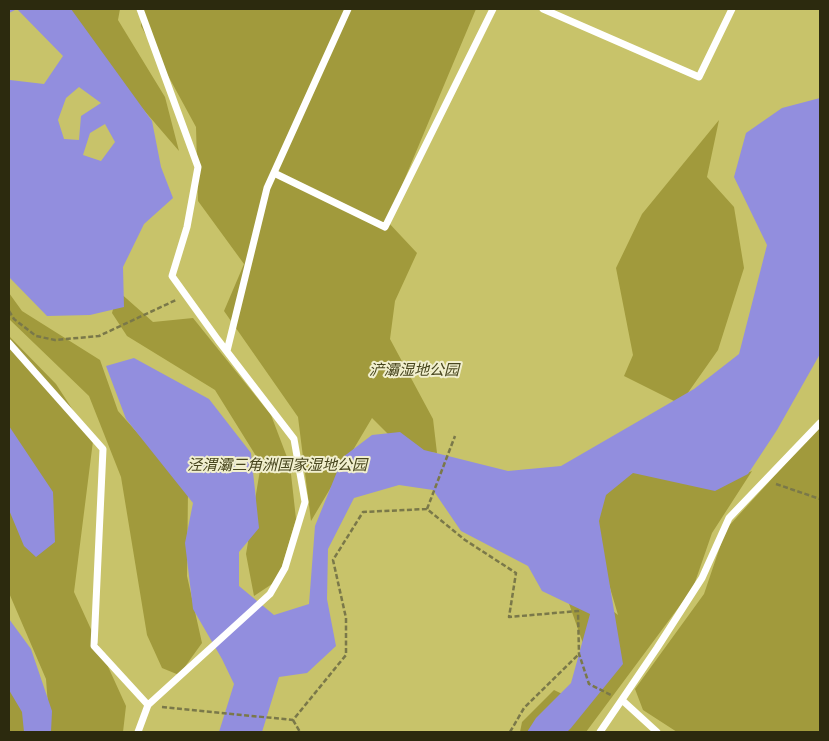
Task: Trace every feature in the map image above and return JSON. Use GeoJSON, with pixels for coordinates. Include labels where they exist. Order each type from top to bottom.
{"type":"FeatureCollection","features":[{"type":"Feature","properties":{"kind":"lane"},"geometry":{"type":"LineString","coordinates":[[138,732],[148,705],[270,594],[286,568],[305,502],[294,439],[172,276],[187,227],[198,167],[140,9]]}},
{"type":"Feature","properties":{"kind":"lane"},"geometry":{"type":"LineString","coordinates":[[227,351],[267,188],[348,9]]}},
{"type":"Feature","properties":{"kind":"lane"},"geometry":{"type":"LineString","coordinates":[[274,173],[385,227],[493,9]]}},
{"type":"Feature","properties":{"kind":"lane"},"geometry":{"type":"LineString","coordinates":[[543,9],[699,76],[732,9]]}},
{"type":"Feature","properties":{"kind":"lane"},"geometry":{"type":"LineString","coordinates":[[9,343],[103,449],[94,646],[148,705]]}},
{"type":"Feature","properties":{"kind":"lane"},"geometry":{"type":"LineString","coordinates":[[600,732],[702,578],[729,518],[820,423]]}},
{"type":"Feature","properties":{"kind":"lane"},"geometry":{"type":"LineString","coordinates":[[622,700],[657,732]]}},
{"type":"Feature","properties":{"kind":"path"},"geometry":{"type":"LineString","coordinates":[[9,312],[14,319],[36,336],[56,340],[100,336],[186,295]]}},
{"type":"Feature","properties":{"kind":"path"},"geometry":{"type":"LineString","coordinates":[[427,509],[455,436]]}},
{"type":"Feature","properties":{"kind":"path"},"geometry":{"type":"LineString","coordinates":[[765,481],[820,499]]}},
{"type":"Feature","properties":{"kind":"path"},"geometry":{"type":"LineString","coordinates":[[294,720],[346,655],[346,618],[333,560],[363,512],[427,509],[465,540],[516,574],[509,617],[578,611],[579,654],[589,684],[622,700]]}},
{"type":"Feature","properties":{"kind":"path"},"geometry":{"type":"LineString","coordinates":[[510,732],[524,708],[579,654]]}},
{"type":"Feature","properties":{"kind":"path"},"geometry":{"type":"LineString","coordinates":[[148,705],[294,720]]}},
{"type":"Feature","properties":{"kind":"path"},"geometry":{"type":"LineString","coordinates":[[294,720],[300,732]]}},
{"type":"Feature","properties":{"kind":"green space","name":"浐灞湿地公园"},"geometry":{"type":"Polygon","coordinates":[[[9,9],[820,9],[820,732],[9,732],[9,9]]]}},
{"type":"Feature","properties":{"kind":"green space"},"geometry":{"type":"Polygon","coordinates":[[[65,9],[120,9],[118,20],[165,97],[179,151],[75,30],[65,9]]]}},
{"type":"Feature","properties":{"kind":"green space"},"geometry":{"type":"Polygon","coordinates":[[[142,9],[476,9],[387,221],[417,253],[395,301],[390,339],[433,419],[437,453],[403,449],[372,418],[311,521],[298,417],[224,311],[244,264],[198,201],[196,127],[141,26],[142,9]]]}},
{"type":"Feature","properties":{"kind":"green space"},"geometry":{"type":"Polygon","coordinates":[[[719,120],[707,177],[734,207],[744,268],[718,350],[680,404],[624,376],[633,355],[616,268],[642,214],[719,120]]]}},
{"type":"Feature","properties":{"kind":"green space","name":"泾渭灞三角洲国家湿地公园"},"geometry":{"type":"Polygon","coordinates":[[[118,291],[153,322],[193,318],[271,415],[290,465],[296,519],[278,580],[254,596],[246,554],[261,464],[215,390],[127,336],[112,313],[118,291]]]}},
{"type":"Feature","properties":{"kind":"green space"},"geometry":{"type":"Polygon","coordinates":[[[9,293],[22,311],[100,360],[118,411],[188,490],[187,576],[202,643],[179,675],[162,668],[147,635],[121,477],[89,396],[9,319],[9,293]]]}},
{"type":"Feature","properties":{"kind":"green space"},"geometry":{"type":"Polygon","coordinates":[[[9,336],[56,384],[93,441],[74,592],[126,706],[123,732],[50,732],[46,679],[9,593],[9,336]]]}},
{"type":"Feature","properties":{"kind":"green space"},"geometry":{"type":"Polygon","coordinates":[[[820,426],[820,732],[677,732],[643,710],[635,689],[704,594],[726,529],[820,426]]]}},
{"type":"Feature","properties":{"kind":"green space"},"geometry":{"type":"Polygon","coordinates":[[[635,470],[715,486],[752,471],[712,533],[693,588],[586,732],[520,732],[522,722],[554,690],[587,706],[585,649],[567,598],[588,592],[618,615],[593,530],[603,484],[635,470]]]}},
{"type":"Feature","properties":{"kind":"green space"},"geometry":{"type":"Polygon","coordinates":[[[9,679],[27,698],[28,732],[9,732],[9,679]]]}},
{"type":"Feature","properties":{"kind":"shaded area"},"geometry":{"type":"Polygon","coordinates":[[[9,9],[17,9],[9,13],[9,9]]]}},
{"type":"Feature","properties":{"kind":"shaded area"},"geometry":{"type":"Polygon","coordinates":[[[17,9],[71,9],[152,121],[161,167],[173,198],[144,224],[123,267],[124,307],[90,315],[47,316],[9,277],[9,76],[10,80],[44,84],[63,56],[17,9]],[[79,87],[66,98],[58,120],[64,139],[79,140],[81,116],[101,103],[79,87]],[[105,124],[90,133],[83,155],[101,161],[115,142],[105,124]]]}},
{"type":"Feature","properties":{"kind":"shaded area"},"geometry":{"type":"Polygon","coordinates":[[[820,98],[820,354],[777,430],[748,474],[715,491],[633,473],[606,495],[599,521],[623,664],[571,728],[567,732],[527,732],[536,718],[571,683],[590,614],[542,591],[528,566],[461,531],[433,490],[399,485],[354,498],[328,549],[327,599],[336,646],[307,673],[279,677],[262,732],[219,732],[234,684],[193,609],[185,543],[193,503],[126,419],[106,366],[134,358],[209,399],[251,453],[259,528],[239,552],[239,586],[274,615],[309,604],[315,526],[343,457],[372,435],[400,432],[424,450],[508,471],[561,466],[694,389],[739,354],[767,245],[734,177],[746,133],[782,108],[820,98]]]}},
{"type":"Feature","properties":{"kind":"shaded area"},"geometry":{"type":"Polygon","coordinates":[[[9,426],[53,492],[55,542],[36,557],[24,546],[9,510],[9,426]]]}},
{"type":"Feature","properties":{"kind":"shaded area"},"geometry":{"type":"Polygon","coordinates":[[[9,619],[31,649],[52,711],[51,732],[24,732],[22,712],[9,690],[9,619]]]}}]}
